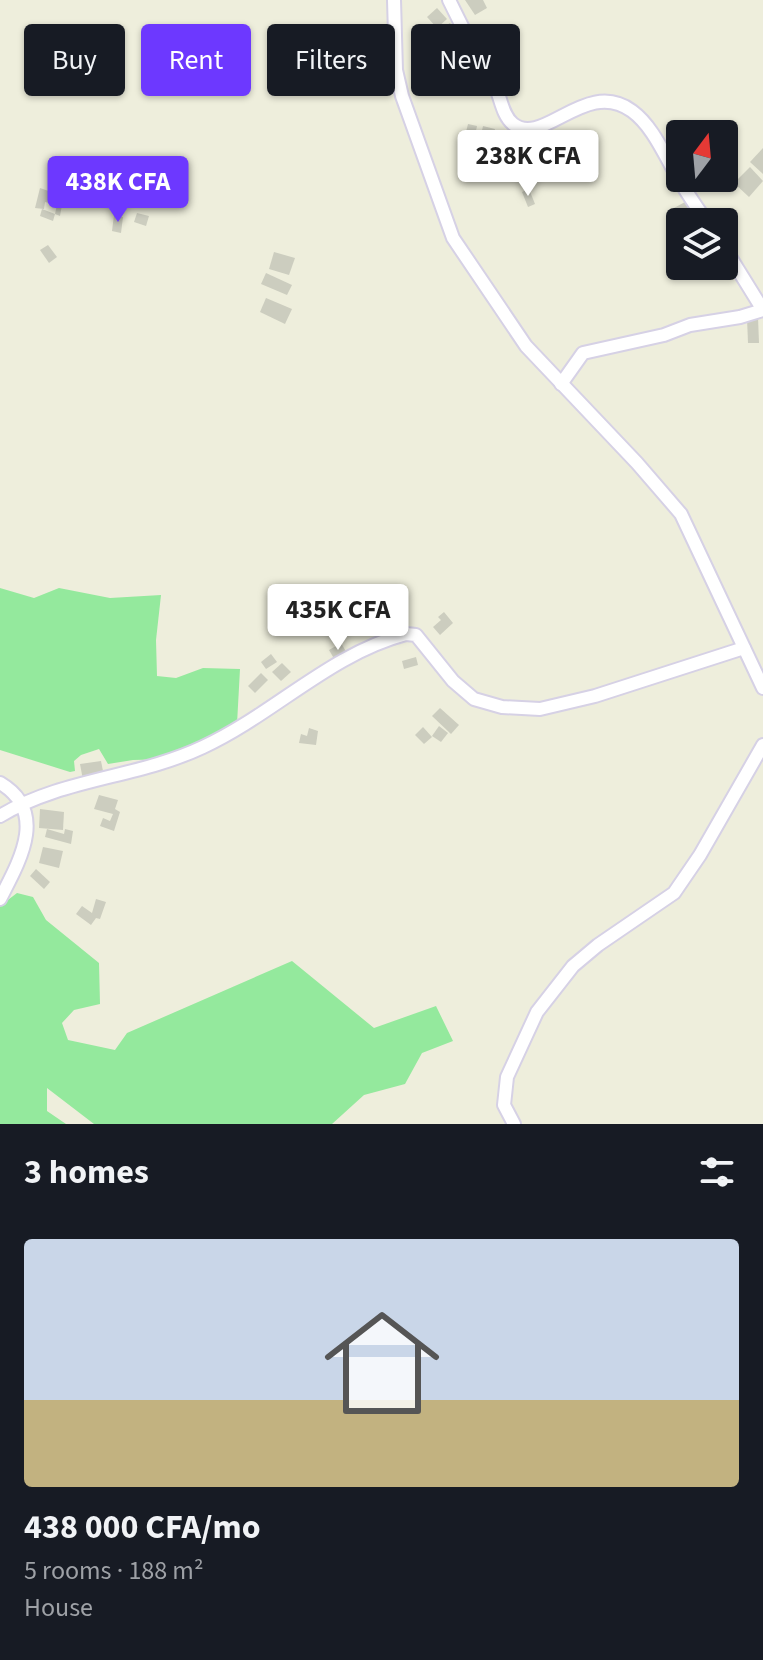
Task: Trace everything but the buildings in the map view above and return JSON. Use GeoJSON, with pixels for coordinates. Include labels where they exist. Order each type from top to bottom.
{"type":"FeatureCollection","features":[{"type":"Feature","properties":{"kind":"street"},"geometry":{"type":"LineString","coordinates":[[394,0],[396,70],[402,96],[453,238],[526,346],[681,514],[763,688]]}},
{"type":"Feature","properties":{"kind":"street"},"geometry":{"type":"LineString","coordinates":[[449,0],[512,123],[522,129],[534,127],[563,117],[586,103],[605,100],[618,104],[632,111],[649,129],[698,208]]}},
{"type":"Feature","properties":{"kind":"street"},"geometry":{"type":"LineString","coordinates":[[561,384],[583,353],[763,310],[738,270]]}},
{"type":"Feature","properties":{"kind":"street"},"geometry":{"type":"LineString","coordinates":[[0,816],[21,804],[71,786],[146,769],[202,748],[264,713],[346,657],[406,634],[416,635],[453,681],[474,699],[502,707],[540,709],[595,696],[744,648]]}},
{"type":"Feature","properties":{"kind":"street"},"geometry":{"type":"LineString","coordinates":[[514,1124],[504,1105],[507,1077],[537,1012],[573,966],[674,893],[700,855],[763,745]]}},
{"type":"Feature","properties":{"kind":"street"},"geometry":{"type":"LineString","coordinates":[[0,783],[21,804],[27,818],[23,850],[0,899]]}},
{"type":"Feature","properties":{"kind":"green space"},"geometry":{"type":"Polygon","coordinates":[[[0,588],[34,598],[59,588],[110,598],[161,595],[156,640],[157,676],[176,678],[203,668],[240,669],[237,724],[169,759],[108,764],[99,749],[81,755],[74,761],[75,771],[70,772],[0,750],[0,588]]]}},
{"type":"Feature","properties":{"kind":"green space"},"geometry":{"type":"Polygon","coordinates":[[[17,893],[33,897],[46,920],[99,963],[100,1004],[74,1010],[62,1023],[68,1040],[115,1050],[127,1033],[292,961],[374,1028],[436,1006],[453,1041],[422,1053],[405,1084],[364,1095],[332,1124],[94,1124],[47,1088],[47,1111],[66,1124],[0,1124],[0,906],[17,893]]]}}]}
